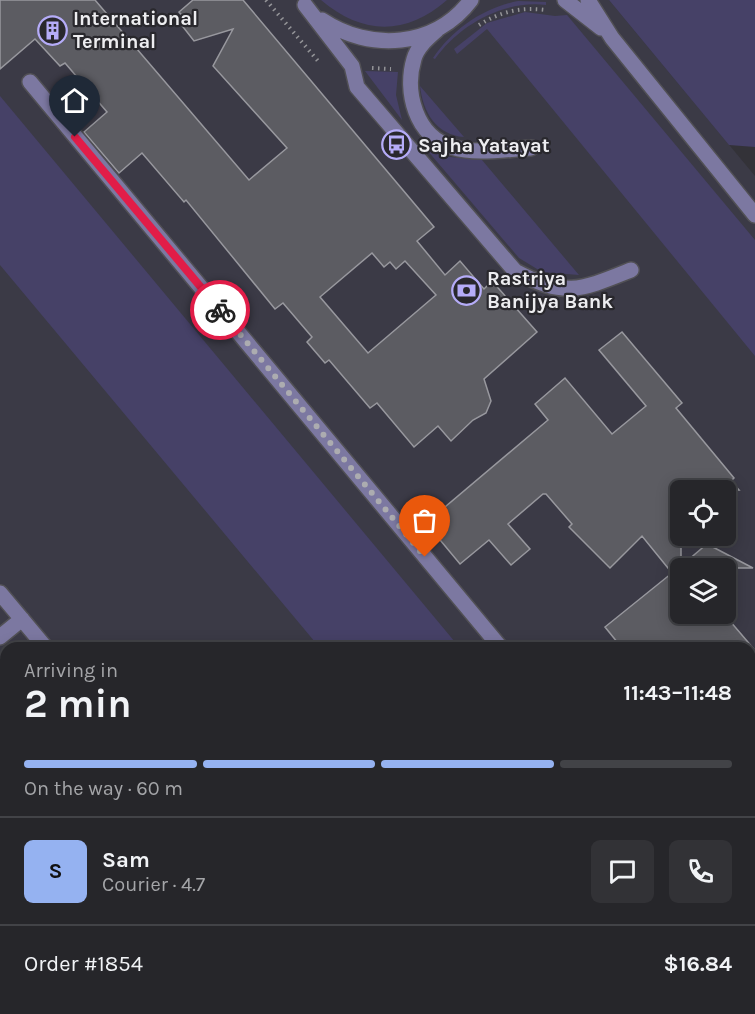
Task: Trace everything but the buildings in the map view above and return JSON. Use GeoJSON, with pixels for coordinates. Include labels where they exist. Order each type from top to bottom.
{"type":"FeatureCollection","features":[{"type":"Feature","properties":{"kind":"street"},"geometry":{"type":"LineString","coordinates":[[485,0],[467,6],[437,30],[414,58],[413,104],[421,124],[438,142],[464,150],[531,148]]}},
{"type":"Feature","properties":{"kind":"street"},"geometry":{"type":"LineString","coordinates":[[565,0],[612,38]]}},
{"type":"Feature","properties":{"kind":"street"},"geometry":{"type":"LineString","coordinates":[[588,0],[612,38],[755,215]]}},
{"type":"Feature","properties":{"kind":"street"},"geometry":{"type":"LineString","coordinates":[[304,2],[334,28],[372,41],[408,40],[437,30]]}},
{"type":"Feature","properties":{"kind":"street"},"geometry":{"type":"LineString","coordinates":[[304,2],[352,66],[357,87],[515,271],[536,282],[563,290],[585,288],[631,270]]}},
{"type":"Feature","properties":{"kind":"street"},"geometry":{"type":"LineString","coordinates":[[30,82],[496,642]]}},
{"type":"Feature","properties":{"kind":"street"},"geometry":{"type":"LineString","coordinates":[[0,593],[41,642]]}},
{"type":"Feature","properties":{"kind":"street"},"geometry":{"type":"LineString","coordinates":[[0,637],[22,619]]}},
{"type":"Feature","properties":{"kind":"shaded area"},"geometry":{"type":"Polygon","coordinates":[[[0,0],[609,0],[755,176],[755,642],[0,642],[0,0]]]}},
{"type":"Feature","properties":{"kind":"shaded area"},"geometry":{"type":"Polygon","coordinates":[[[321,0],[447,0],[416,20],[384,27],[352,20],[321,0]]]}},
{"type":"Feature","properties":{"kind":"shaded area"},"geometry":{"type":"Polygon","coordinates":[[[609,0],[755,0],[755,147],[729,145],[609,0]]]}},
{"type":"Feature","properties":{"kind":"shaded area"},"geometry":{"type":"Polygon","coordinates":[[[518,1],[546,2],[546,5],[530,4],[514,7],[483,17],[456,36],[435,59],[433,58],[459,29],[470,21],[505,4],[518,1]]]}},
{"type":"Feature","properties":{"kind":"shaded area"},"geometry":{"type":"Polygon","coordinates":[[[525,12],[555,16],[567,15],[755,240],[755,356],[487,29],[457,54],[454,49],[487,23],[525,12]]]}},
{"type":"Feature","properties":{"kind":"shaded area"},"geometry":{"type":"Polygon","coordinates":[[[365,71],[398,72],[396,95],[402,120],[365,71]]]}},
{"type":"Feature","properties":{"kind":"shaded area"},"geometry":{"type":"Polygon","coordinates":[[[420,86],[464,137],[446,132],[439,127],[424,105],[420,86]]]}},
{"type":"Feature","properties":{"kind":"shaded area"},"geometry":{"type":"Polygon","coordinates":[[[0,96],[455,642],[315,642],[0,265],[0,96]]]}},
{"type":"Feature","properties":{"kind":"shaded area"},"geometry":{"type":"Polygon","coordinates":[[[427,150],[450,157],[482,160],[579,275],[542,272],[519,258],[427,150]]]}},
{"type":"Feature","properties":{"kind":"way so far"},"geometry":{"type":"LineString","coordinates":[[220,310],[425,557]]}},
{"type":"Feature","properties":{"kind":"place","name":"International Terminal"},"geometry":{"type":"Point","coordinates":[52,30]}},
{"type":"Feature","properties":{"kind":"place","name":"Sajha Yatayat"},"geometry":{"type":"Point","coordinates":[397,145]}},
{"type":"Feature","properties":{"kind":"place","name":"Rastriya Banijya Bank"},"geometry":{"type":"Point","coordinates":[466,290]}},
{"type":"Feature","properties":{"kind":"route"},"geometry":{"type":"LineString","coordinates":[[75,137],[220,310]]}}]}
